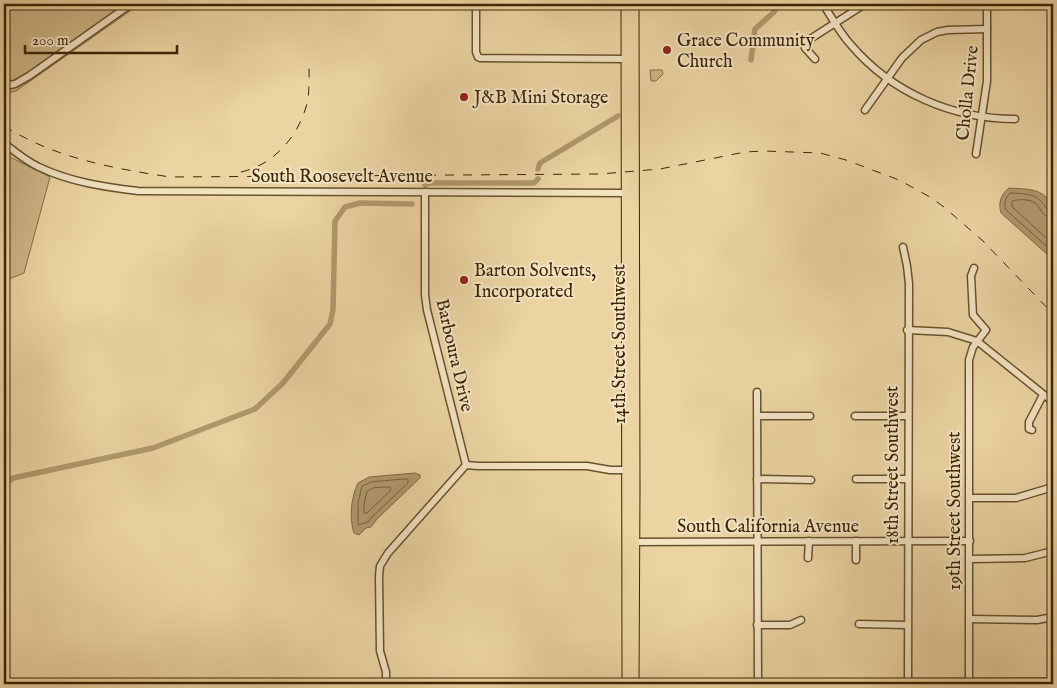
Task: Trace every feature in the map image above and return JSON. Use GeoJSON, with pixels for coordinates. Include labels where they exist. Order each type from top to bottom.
{"type":"FeatureCollection","features":[{"type":"Feature","properties":{"kind":"main road","name":"14th Street Southwest"},"geometry":{"type":"LineString","coordinates":[[626,4],[630,59],[631,193],[630,684]]}},
{"type":"Feature","properties":{"kind":"main road","name":"14th Street Southwest"},"geometry":{"type":"LineString","coordinates":[[630,59],[634,4]]}},
{"type":"Feature","properties":{"kind":"street"},"geometry":{"type":"LineString","coordinates":[[4,86],[15,84],[30,76],[131,4]]}},
{"type":"Feature","properties":{"kind":"street"},"geometry":{"type":"LineString","coordinates":[[476,4],[476,52],[480,58],[630,59]]}},
{"type":"Feature","properties":{"kind":"street"},"geometry":{"type":"LineString","coordinates":[[823,4],[834,23],[855,50],[888,78],[912,94],[962,113],[1015,120]]}},
{"type":"Feature","properties":{"kind":"street"},"geometry":{"type":"LineString","coordinates":[[815,60],[807,52],[805,45],[811,38],[865,4]]}},
{"type":"Feature","properties":{"kind":"street","name":"Cholla Drive"},"geometry":{"type":"LineString","coordinates":[[976,154],[987,81],[987,4]]}},
{"type":"Feature","properties":{"kind":"street"},"geometry":{"type":"LineString","coordinates":[[865,110],[905,54],[926,37],[948,30],[987,29]]}},
{"type":"Feature","properties":{"kind":"street","name":"South Roosevelt Avenue"},"geometry":{"type":"LineString","coordinates":[[4,143],[28,160],[51,172],[98,186],[138,191],[631,193]]}},
{"type":"Feature","properties":{"kind":"street","name":"Barboura Drive"},"geometry":{"type":"LineString","coordinates":[[425,192],[425,295],[427,310],[466,465]]}},
{"type":"Feature","properties":{"kind":"street","name":"18th Street Southwest"},"geometry":{"type":"LineString","coordinates":[[903,247],[909,284],[907,479],[908,683]]}},
{"type":"Feature","properties":{"kind":"street","name":"19th Street Southwest"},"geometry":{"type":"LineString","coordinates":[[969,682],[969,360],[972,348],[986,330],[973,315],[970,276],[974,268]]}},
{"type":"Feature","properties":{"kind":"street"},"geometry":{"type":"LineString","coordinates":[[908,330],[948,332],[977,340],[1053,402]]}},
{"type":"Feature","properties":{"kind":"street"},"geometry":{"type":"LineString","coordinates":[[757,392],[758,683]]}},
{"type":"Feature","properties":{"kind":"street"},"geometry":{"type":"LineString","coordinates":[[1032,430],[1029,429],[1029,422],[1043,395]]}},
{"type":"Feature","properties":{"kind":"street"},"geometry":{"type":"LineString","coordinates":[[758,416],[810,416]]}},
{"type":"Feature","properties":{"kind":"street"},"geometry":{"type":"LineString","coordinates":[[855,416],[908,416]]}},
{"type":"Feature","properties":{"kind":"street"},"geometry":{"type":"LineString","coordinates":[[386,684],[386,672],[380,652],[380,566],[388,553],[466,465],[587,466],[610,470],[631,470]]}},
{"type":"Feature","properties":{"kind":"street"},"geometry":{"type":"LineString","coordinates":[[757,479],[811,480]]}},
{"type":"Feature","properties":{"kind":"street"},"geometry":{"type":"LineString","coordinates":[[856,479],[907,479]]}},
{"type":"Feature","properties":{"kind":"street"},"geometry":{"type":"LineString","coordinates":[[970,498],[1016,498],[1053,487]]}},
{"type":"Feature","properties":{"kind":"street"},"geometry":{"type":"LineString","coordinates":[[808,558],[809,541]]}},
{"type":"Feature","properties":{"kind":"street"},"geometry":{"type":"LineString","coordinates":[[856,541],[856,560]]}},
{"type":"Feature","properties":{"kind":"street","name":"South California Avenue"},"geometry":{"type":"LineString","coordinates":[[631,542],[970,541]]}},
{"type":"Feature","properties":{"kind":"street"},"geometry":{"type":"LineString","coordinates":[[970,558],[1025,558],[1053,551]]}},
{"type":"Feature","properties":{"kind":"street"},"geometry":{"type":"LineString","coordinates":[[969,619],[1037,620],[1053,617]]}},
{"type":"Feature","properties":{"kind":"street"},"geometry":{"type":"LineString","coordinates":[[757,624],[790,625],[801,620]]}},
{"type":"Feature","properties":{"kind":"street"},"geometry":{"type":"LineString","coordinates":[[859,624],[907,625]]}},
{"type":"Feature","properties":{"kind":"street"},"geometry":{"type":"LineString","coordinates":[[630,684],[1051,683]]}},
{"type":"Feature","properties":{"kind":"shaded area"},"geometry":{"type":"Polygon","coordinates":[[[4,4],[140,4],[16,91],[4,94],[4,4]]]}},
{"type":"Feature","properties":{"kind":"shaded area"},"geometry":{"type":"Polygon","coordinates":[[[650,70],[662,70],[663,74],[656,81],[651,81],[650,70]]]}},
{"type":"Feature","properties":{"kind":"shaded area"},"geometry":{"type":"Polygon","coordinates":[[[4,154],[50,177],[24,273],[4,281],[4,154]]]}},
{"type":"Feature","properties":{"kind":"water"},"geometry":{"type":"Polygon","coordinates":[[[1009,188],[1039,192],[1046,197],[1053,207],[1053,257],[1049,256],[1001,213],[1001,199],[1009,188]]]}},
{"type":"Feature","properties":{"kind":"water"},"geometry":{"type":"Polygon","coordinates":[[[415,473],[420,475],[420,478],[371,527],[366,528],[359,535],[354,533],[352,508],[358,483],[369,477],[415,473]]]}},
{"type":"Feature","properties":{"kind":"waterway"},"geometry":{"type":"LineString","coordinates":[[751,60],[755,29],[780,4]]}},
{"type":"Feature","properties":{"kind":"waterway"},"geometry":{"type":"LineString","coordinates":[[538,169],[540,163],[618,116]]}},
{"type":"Feature","properties":{"kind":"waterway"},"geometry":{"type":"LineString","coordinates":[[425,185],[429,183],[534,183],[538,179]]}},
{"type":"Feature","properties":{"kind":"waterway"},"geometry":{"type":"LineString","coordinates":[[4,484],[13,478],[153,448],[255,409],[283,383],[330,324],[333,310],[335,221],[345,207],[360,203],[412,204]]}},
{"type":"Feature","properties":{"kind":"railway"},"geometry":{"type":"LineString","coordinates":[[241,172],[273,157],[297,129],[307,102],[309,65]]}},
{"type":"Feature","properties":{"kind":"railway"},"geometry":{"type":"LineString","coordinates":[[4,126],[23,137],[63,154],[126,170],[170,177],[600,174],[660,169],[745,152],[820,153],[846,160],[899,180],[930,197],[983,241],[1053,314]]}},
{"type":"Feature","properties":{"kind":"place","name":"Grace Community Church"},"geometry":{"type":"Point","coordinates":[667,50]}},
{"type":"Feature","properties":{"kind":"place","name":"J&B Mini Storage"},"geometry":{"type":"Point","coordinates":[464,97]}},
{"type":"Feature","properties":{"kind":"place","name":"Barton Solvents, Incorporated"},"geometry":{"type":"Point","coordinates":[464,280]}}]}
